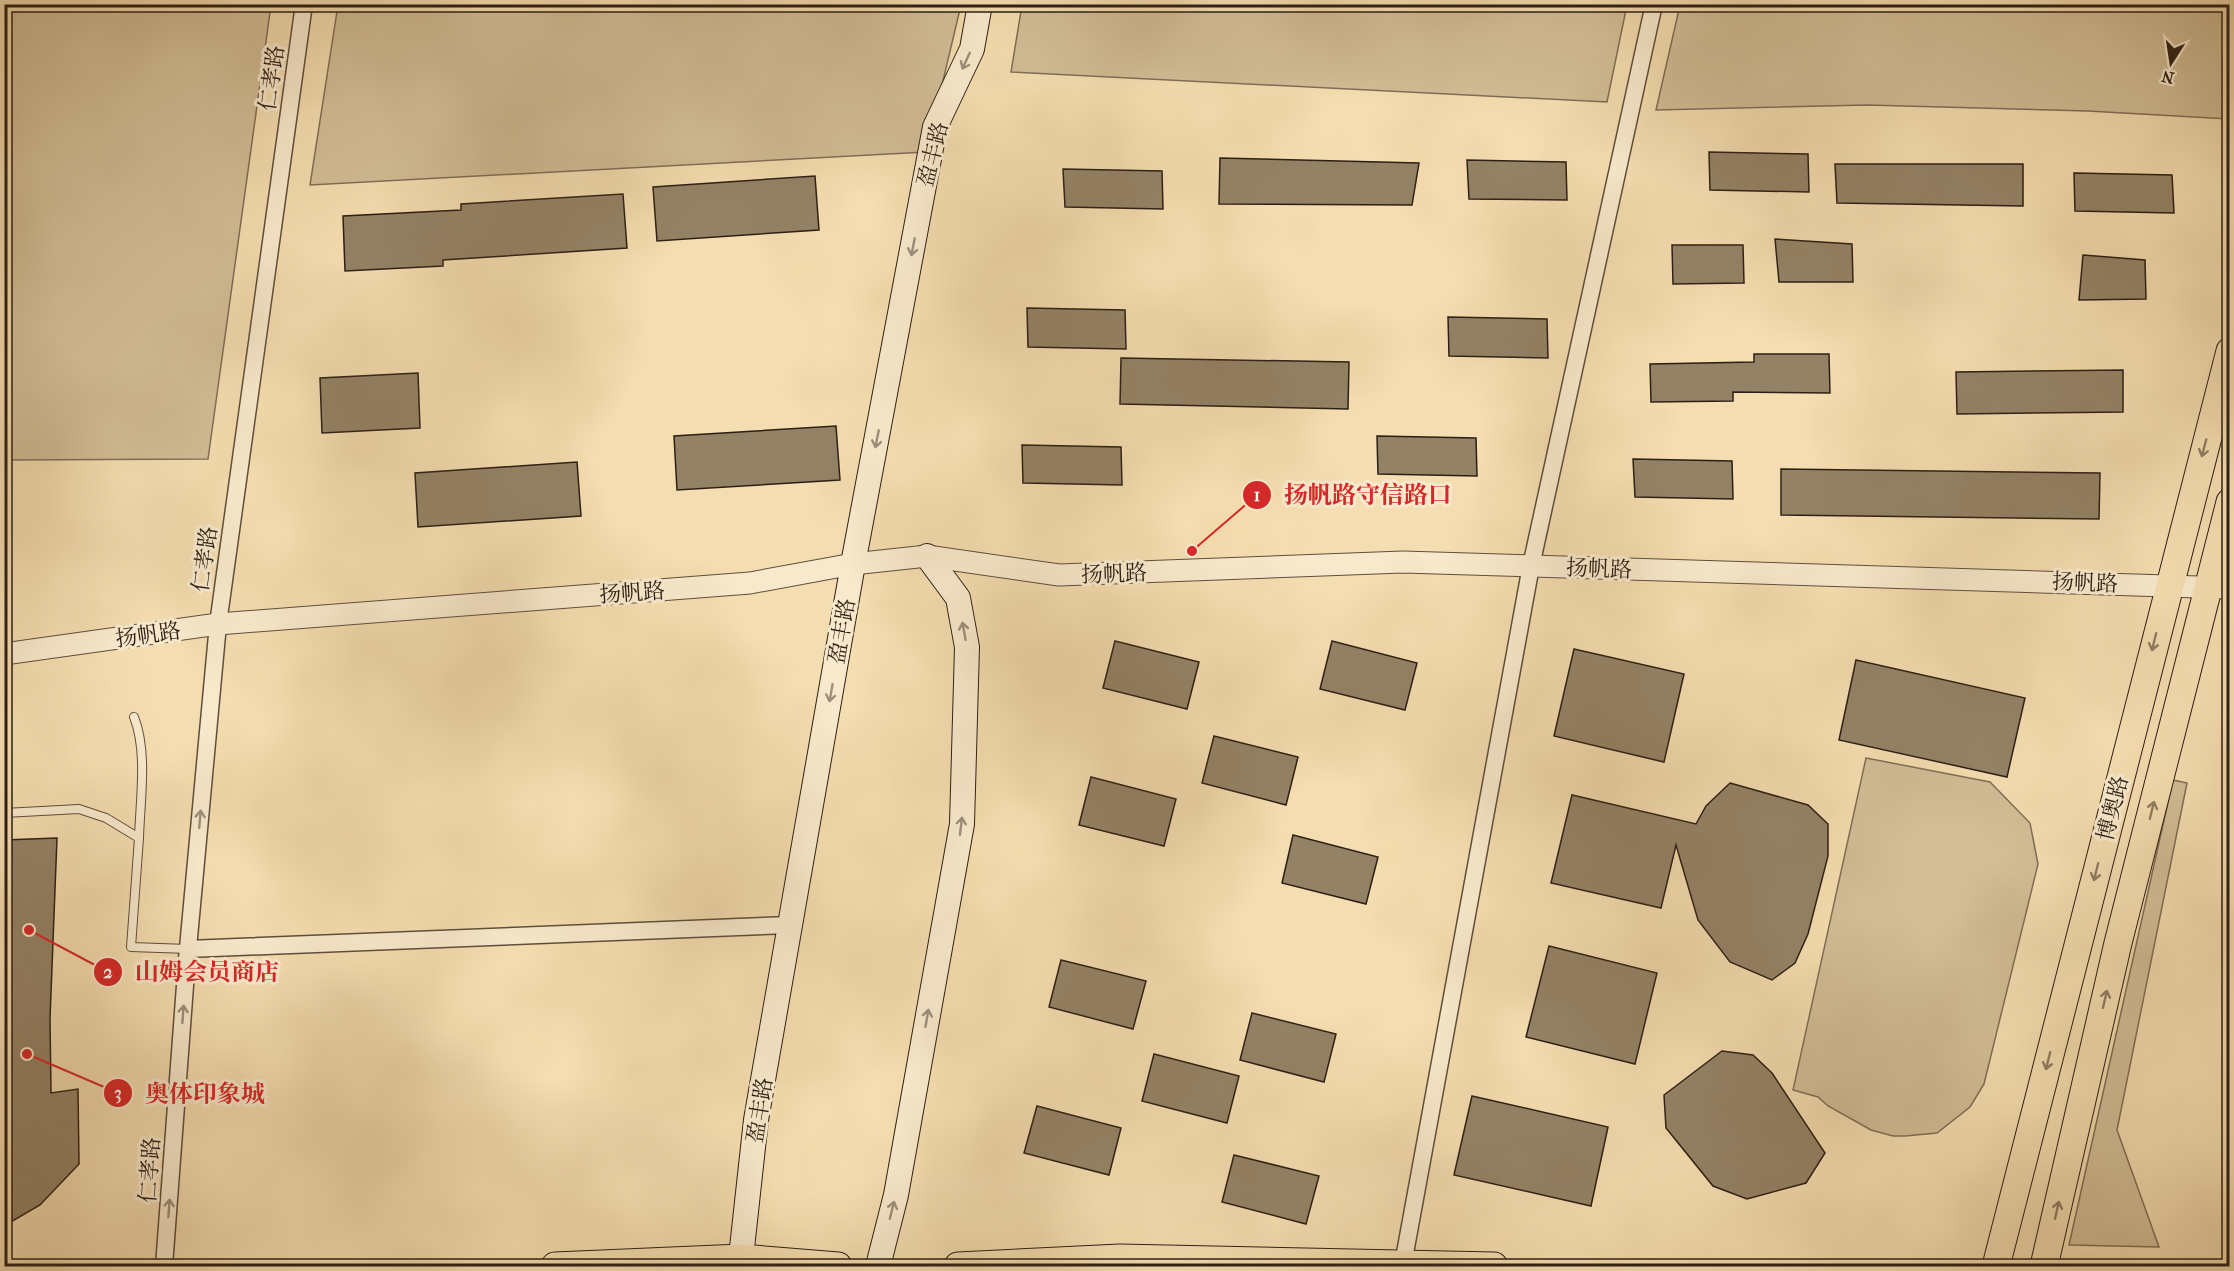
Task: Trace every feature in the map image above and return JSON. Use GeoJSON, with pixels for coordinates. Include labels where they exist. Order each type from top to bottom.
{"type":"FeatureCollection","features":[{"type":"Feature","properties":{"kind":"main road","name":"盈丰路"},"geometry":{"type":"LineString","coordinates":[[740,1262],[756,1120],[853,564],[935,127],[972,49],[980,4]]}},
{"type":"Feature","properties":{"kind":"main road","name":"博奥路"},"geometry":{"type":"LineString","coordinates":[[1996,1266],[2229,351]]}},
{"type":"Feature","properties":{"kind":"main road","name":"博奥路"},"geometry":{"type":"LineString","coordinates":[[2043,1266],[2118,943],[2218,587],[2229,502]]}},
{"type":"Feature","properties":{"kind":"main road"},"geometry":{"type":"LineString","coordinates":[[878,1266],[896,1195],[962,824],[967,647],[958,598],[927,556]]}},
{"type":"Feature","properties":{"kind":"main road"},"geometry":{"type":"LineString","coordinates":[[958,1266],[1120,1258],[1494,1266]]}},
{"type":"Feature","properties":{"kind":"main road"},"geometry":{"type":"LineString","coordinates":[[555,1266],[740,1262],[838,1266]]}},
{"type":"Feature","properties":{"kind":"street","name":"仁孝路"},"geometry":{"type":"LineString","coordinates":[[164,1266],[188,949],[218,624],[304,4]]}},
{"type":"Feature","properties":{"kind":"street"},"geometry":{"type":"LineString","coordinates":[[1403,1264],[1531,566],[1654,4]]}},
{"type":"Feature","properties":{"kind":"street","name":"扬帆路"},"geometry":{"type":"LineString","coordinates":[[4,654],[218,624],[750,583],[853,564],[927,556],[1059,575],[1403,562],[2218,587]]}},
{"type":"Feature","properties":{"kind":"street"},"geometry":{"type":"LineString","coordinates":[[188,949],[790,925]]}},
{"type":"Feature","properties":{"kind":"lane"},"geometry":{"type":"LineString","coordinates":[[134,717],[139,731],[141,755],[139,838],[131,947],[188,949]]}},
{"type":"Feature","properties":{"kind":"lane"},"geometry":{"type":"LineString","coordinates":[[4,813],[79,809],[106,818],[139,838]]}},
{"type":"Feature","properties":{"kind":"shaded area"},"geometry":{"type":"Polygon","coordinates":[[[5,4],[271,5],[208,459],[5,460],[5,4]]]}},
{"type":"Feature","properties":{"kind":"shaded area"},"geometry":{"type":"Polygon","coordinates":[[[1022,4],[1627,5],[1607,102],[1011,72],[1022,4]]]}},
{"type":"Feature","properties":{"kind":"shaded area"},"geometry":{"type":"Polygon","coordinates":[[[338,5],[961,5],[926,152],[310,185],[338,5]]]}},
{"type":"Feature","properties":{"kind":"shaded area"},"geometry":{"type":"Polygon","coordinates":[[[1680,5],[2229,5],[2229,119],[2088,111],[1867,105],[1656,110],[1680,5]]]}},
{"type":"Feature","properties":{"kind":"shaded area"},"geometry":{"type":"Polygon","coordinates":[[[1866,758],[1990,782],[2030,823],[2038,864],[1984,1084],[1970,1107],[1937,1133],[1893,1136],[1871,1130],[1828,1106],[1818,1097],[1793,1090],[1866,758]]]}},
{"type":"Feature","properties":{"kind":"shaded area"},"geometry":{"type":"Polygon","coordinates":[[[2173,780],[2187,783],[2117,1130],[2159,1247],[2069,1245],[2173,780]]]}},
{"type":"Feature","properties":{"kind":"building"},"geometry":{"type":"Polygon","coordinates":[[[1709,152],[1808,154],[1809,192],[1710,190],[1709,152]]]}},
{"type":"Feature","properties":{"kind":"building"},"geometry":{"type":"Polygon","coordinates":[[[1220,158],[1419,163],[1412,205],[1219,204],[1220,158]]]}},
{"type":"Feature","properties":{"kind":"building"},"geometry":{"type":"Polygon","coordinates":[[[1467,160],[1566,162],[1567,200],[1469,199],[1467,160]]]}},
{"type":"Feature","properties":{"kind":"building"},"geometry":{"type":"Polygon","coordinates":[[[1835,164],[2023,164],[2023,206],[1837,203],[1835,164]]]}},
{"type":"Feature","properties":{"kind":"building"},"geometry":{"type":"Polygon","coordinates":[[[1063,169],[1162,171],[1163,209],[1065,207],[1063,169]]]}},
{"type":"Feature","properties":{"kind":"building"},"geometry":{"type":"Polygon","coordinates":[[[2074,173],[2172,175],[2174,213],[2075,211],[2074,173]]]}},
{"type":"Feature","properties":{"kind":"building"},"geometry":{"type":"Polygon","coordinates":[[[815,176],[819,230],[657,241],[653,187],[815,176]]]}},
{"type":"Feature","properties":{"kind":"building"},"geometry":{"type":"Polygon","coordinates":[[[623,194],[627,248],[443,260],[443,266],[345,271],[343,216],[461,210],[461,204],[623,194]]]}},
{"type":"Feature","properties":{"kind":"building"},"geometry":{"type":"Polygon","coordinates":[[[1775,239],[1852,244],[1853,282],[1779,282],[1775,239]]]}},
{"type":"Feature","properties":{"kind":"building"},"geometry":{"type":"Polygon","coordinates":[[[1672,245],[1743,245],[1744,283],[1673,284],[1672,245]]]}},
{"type":"Feature","properties":{"kind":"building"},"geometry":{"type":"Polygon","coordinates":[[[2083,255],[2145,260],[2146,299],[2079,300],[2083,255]]]}},
{"type":"Feature","properties":{"kind":"building"},"geometry":{"type":"Polygon","coordinates":[[[1027,308],[1125,310],[1126,349],[1028,347],[1027,308]]]}},
{"type":"Feature","properties":{"kind":"building"},"geometry":{"type":"Polygon","coordinates":[[[1448,317],[1547,319],[1548,358],[1449,356],[1448,317]]]}},
{"type":"Feature","properties":{"kind":"building"},"geometry":{"type":"Polygon","coordinates":[[[1754,354],[1829,354],[1830,393],[1733,392],[1733,401],[1651,402],[1650,364],[1754,362],[1754,354]]]}},
{"type":"Feature","properties":{"kind":"building"},"geometry":{"type":"Polygon","coordinates":[[[1121,358],[1349,362],[1348,409],[1120,404],[1121,358]]]}},
{"type":"Feature","properties":{"kind":"building"},"geometry":{"type":"Polygon","coordinates":[[[2123,370],[2123,412],[1957,414],[1956,372],[2123,370]]]}},
{"type":"Feature","properties":{"kind":"building"},"geometry":{"type":"Polygon","coordinates":[[[418,373],[420,428],[322,433],[320,378],[418,373]]]}},
{"type":"Feature","properties":{"kind":"building"},"geometry":{"type":"Polygon","coordinates":[[[836,426],[840,480],[677,490],[674,436],[836,426]]]}},
{"type":"Feature","properties":{"kind":"building"},"geometry":{"type":"Polygon","coordinates":[[[1377,436],[1476,438],[1477,476],[1378,474],[1377,436]]]}},
{"type":"Feature","properties":{"kind":"building"},"geometry":{"type":"Polygon","coordinates":[[[1022,445],[1121,447],[1122,485],[1023,483],[1022,445]]]}},
{"type":"Feature","properties":{"kind":"building"},"geometry":{"type":"Polygon","coordinates":[[[1633,459],[1732,461],[1733,499],[1635,497],[1633,459]]]}},
{"type":"Feature","properties":{"kind":"building"},"geometry":{"type":"Polygon","coordinates":[[[577,462],[581,516],[418,527],[415,473],[577,462]]]}},
{"type":"Feature","properties":{"kind":"building"},"geometry":{"type":"Polygon","coordinates":[[[1781,469],[2100,473],[2099,519],[1781,515],[1781,469]]]}},
{"type":"Feature","properties":{"kind":"building"},"geometry":{"type":"Polygon","coordinates":[[[1115,641],[1199,662],[1187,709],[1103,688],[1115,641]]]}},
{"type":"Feature","properties":{"kind":"building"},"geometry":{"type":"Polygon","coordinates":[[[1332,641],[1417,663],[1405,710],[1320,689],[1332,641]]]}},
{"type":"Feature","properties":{"kind":"building"},"geometry":{"type":"Polygon","coordinates":[[[1574,649],[1684,674],[1664,762],[1554,736],[1574,649]]]}},
{"type":"Feature","properties":{"kind":"building"},"geometry":{"type":"Polygon","coordinates":[[[1856,660],[2025,698],[2007,777],[1839,740],[1856,660]]]}},
{"type":"Feature","properties":{"kind":"building"},"geometry":{"type":"Polygon","coordinates":[[[1214,736],[1298,757],[1286,805],[1202,783],[1214,736]]]}},
{"type":"Feature","properties":{"kind":"building"},"geometry":{"type":"Polygon","coordinates":[[[1091,777],[1176,799],[1164,846],[1079,825],[1091,777]]]}},
{"type":"Feature","properties":{"kind":"building"},"geometry":{"type":"Polygon","coordinates":[[[1730,783],[1808,805],[1828,824],[1828,856],[1808,934],[1795,963],[1772,980],[1730,962],[1698,920],[1676,845],[1661,908],[1551,883],[1572,795],[1696,824],[1706,806],[1730,783]]]}},
{"type":"Feature","properties":{"kind":"building"},"geometry":{"type":"Polygon","coordinates":[[[1293,835],[1378,857],[1366,904],[1282,883],[1293,835]]]}},
{"type":"Feature","properties":{"kind":"building"},"geometry":{"type":"Polygon","coordinates":[[[57,838],[50,1019],[51,1093],[78,1089],[79,1164],[40,1205],[4,1226],[4,840],[57,838]]]}},
{"type":"Feature","properties":{"kind":"building"},"geometry":{"type":"Polygon","coordinates":[[[1549,946],[1657,973],[1635,1064],[1526,1037],[1549,946]]]}},
{"type":"Feature","properties":{"kind":"building"},"geometry":{"type":"Polygon","coordinates":[[[1061,960],[1146,981],[1133,1029],[1049,1007],[1061,960]]]}},
{"type":"Feature","properties":{"kind":"building"},"geometry":{"type":"Polygon","coordinates":[[[1252,1013],[1336,1034],[1324,1082],[1240,1060],[1252,1013]]]}},
{"type":"Feature","properties":{"kind":"building"},"geometry":{"type":"Polygon","coordinates":[[[1722,1051],[1753,1055],[1772,1073],[1825,1153],[1806,1183],[1747,1199],[1713,1186],[1666,1128],[1664,1095],[1722,1051]]]}},
{"type":"Feature","properties":{"kind":"building"},"geometry":{"type":"Polygon","coordinates":[[[1154,1054],[1239,1076],[1227,1123],[1142,1101],[1154,1054]]]}},
{"type":"Feature","properties":{"kind":"building"},"geometry":{"type":"Polygon","coordinates":[[[1472,1096],[1608,1127],[1591,1206],[1454,1175],[1472,1096]]]}},
{"type":"Feature","properties":{"kind":"building"},"geometry":{"type":"Polygon","coordinates":[[[1037,1106],[1121,1128],[1109,1175],[1024,1153],[1037,1106]]]}},
{"type":"Feature","properties":{"kind":"building"},"geometry":{"type":"Polygon","coordinates":[[[1234,1155],[1319,1176],[1306,1224],[1222,1202],[1234,1155]]]}},
{"type":"Feature","properties":{"kind":"place","name":"扬帆路守信路口"},"geometry":{"type":"Point","coordinates":[1192,551]}},
{"type":"Feature","properties":{"kind":"place","name":"山姆会员商店"},"geometry":{"type":"Point","coordinates":[29,930]}},
{"type":"Feature","properties":{"kind":"place","name":"奥体印象城"},"geometry":{"type":"Point","coordinates":[27,1054]}}]}
